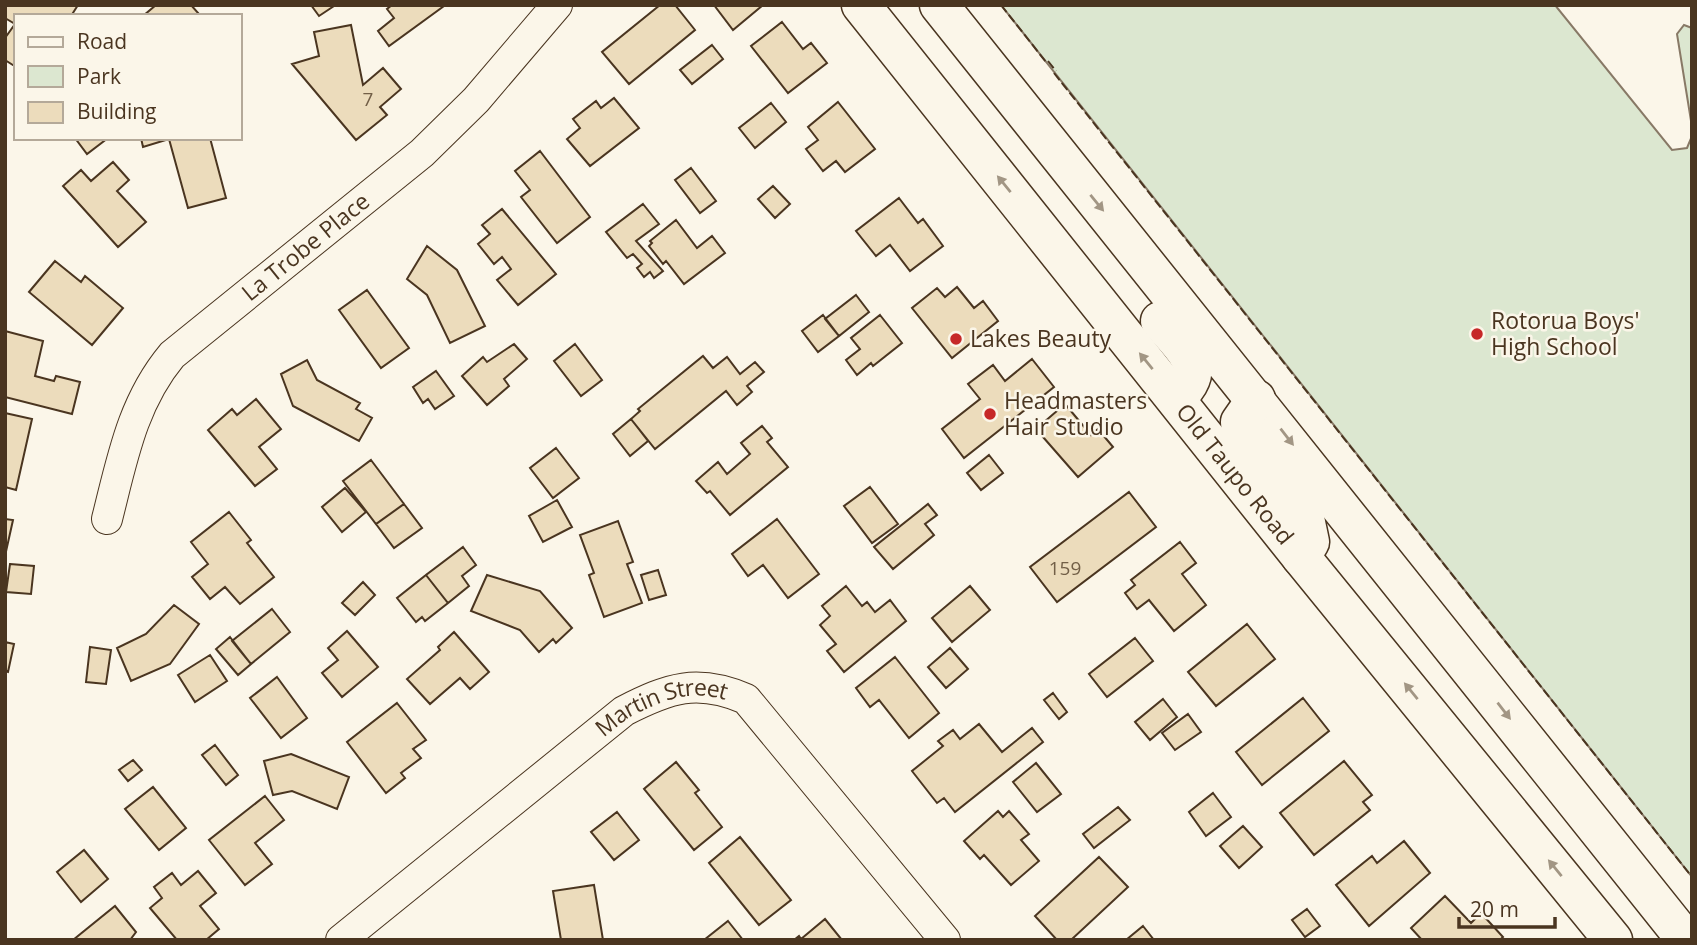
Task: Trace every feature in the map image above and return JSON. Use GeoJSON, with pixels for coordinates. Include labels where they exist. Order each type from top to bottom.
{"type":"FeatureCollection","features":[{"type":"Feature","properties":{"kind":"highway","name":"Old Taupo Road"},"geometry":{"type":"LineString","coordinates":[[860,5],[1301,556],[1613,940]]}},
{"type":"Feature","properties":{"kind":"highway"},"geometry":{"type":"LineString","coordinates":[[908,5],[939,32],[978,54]]}},
{"type":"Feature","properties":{"kind":"highway"},"geometry":{"type":"LineString","coordinates":[[939,5],[1256,398],[1681,937]]}},
{"type":"Feature","properties":{"kind":"highway"},"geometry":{"type":"LineString","coordinates":[[1127,240],[1136,286],[1193,366],[1190,386],[1176,398]]}},
{"type":"Feature","properties":{"kind":"highway"},"geometry":{"type":"LineString","coordinates":[[1256,398],[1240,422],[1241,432],[1305,518],[1310,542],[1301,556]]}},
{"type":"Feature","properties":{"kind":"street","name":"La Trobe Place"},"geometry":{"type":"LineString","coordinates":[[107,519],[139,404],[154,376],[172,355],[422,153],[475,100],[557,5]]}},
{"type":"Feature","properties":{"kind":"street","name":"Martin Street"},"geometry":{"type":"LineString","coordinates":[[341,940],[624,711],[657,694],[687,686],[724,690],[746,699],[945,940]]}},
{"type":"Feature","properties":{"kind":"green space","name":"Rotorua Boys' High School"},"geometry":{"type":"Polygon","coordinates":[[[1001,5],[1555,5],[1672,150],[1687,148],[1692,136],[1692,877],[1001,5]]]}},
{"type":"Feature","properties":{"kind":"green space"},"geometry":{"type":"Polygon","coordinates":[[[1684,25],[1692,28],[1692,127],[1677,34],[1684,25]]]}},
{"type":"Feature","properties":{"kind":"building"},"geometry":{"type":"Polygon","coordinates":[[[5,5],[78,5],[72,14],[14,14],[14,23],[5,18],[5,5]]]}},
{"type":"Feature","properties":{"kind":"building"},"geometry":{"type":"Polygon","coordinates":[[[156,5],[191,5],[199,14],[145,14],[156,5]]]}},
{"type":"Feature","properties":{"kind":"building"},"geometry":{"type":"Polygon","coordinates":[[[311,5],[334,5],[334,6],[319,16],[311,5]]]}},
{"type":"Feature","properties":{"kind":"building"},"geometry":{"type":"Polygon","coordinates":[[[392,5],[444,6],[389,46],[378,31],[394,18],[387,9],[392,5]]]}},
{"type":"Feature","properties":{"kind":"building"},"geometry":{"type":"Polygon","coordinates":[[[660,5],[675,5],[695,30],[629,84],[602,52],[660,5]]]}},
{"type":"Feature","properties":{"kind":"building"},"geometry":{"type":"Polygon","coordinates":[[[714,5],[763,5],[733,30],[714,5]]]}},
{"type":"Feature","properties":{"kind":"building"},"geometry":{"type":"Polygon","coordinates":[[[782,22],[803,49],[811,43],[827,63],[788,93],[751,46],[782,22]]]}},
{"type":"Feature","properties":{"kind":"building"},"geometry":{"type":"Polygon","coordinates":[[[14,25],[14,66],[5,60],[5,38],[14,25]]]}},
{"type":"Feature","properties":{"kind":"building"},"geometry":{"type":"Polygon","coordinates":[[[351,25],[363,85],[383,68],[401,89],[380,107],[387,115],[356,140],[292,64],[319,56],[314,32],[351,25]]]}},
{"type":"Feature","properties":{"kind":"building"},"geometry":{"type":"Polygon","coordinates":[[[712,45],[723,59],[692,84],[680,70],[712,45]]]}},
{"type":"Feature","properties":{"kind":"building"},"geometry":{"type":"Polygon","coordinates":[[[614,98],[639,128],[590,166],[567,139],[580,128],[573,119],[596,101],[601,108],[614,98]]]}},
{"type":"Feature","properties":{"kind":"building"},"geometry":{"type":"Polygon","coordinates":[[[838,102],[875,149],[845,172],[836,161],[823,171],[806,149],[818,140],[808,127],[838,102]]]}},
{"type":"Feature","properties":{"kind":"building"},"geometry":{"type":"Polygon","coordinates":[[[771,103],[786,122],[755,148],[739,128],[771,103]]]}},
{"type":"Feature","properties":{"kind":"building"},"geometry":{"type":"Polygon","coordinates":[[[76,140],[105,140],[87,154],[76,140]]]}},
{"type":"Feature","properties":{"kind":"building"},"geometry":{"type":"Polygon","coordinates":[[[141,140],[166,140],[143,147],[141,140]]]}},
{"type":"Feature","properties":{"kind":"building"},"geometry":{"type":"Polygon","coordinates":[[[169,140],[211,140],[226,198],[188,208],[169,140]]]}},
{"type":"Feature","properties":{"kind":"building"},"geometry":{"type":"Polygon","coordinates":[[[540,151],[590,217],[557,243],[521,197],[530,190],[515,171],[540,151]]]}},
{"type":"Feature","properties":{"kind":"building"},"geometry":{"type":"Polygon","coordinates":[[[113,162],[129,180],[117,191],[146,222],[118,247],[63,186],[81,170],[91,181],[113,162]]]}},
{"type":"Feature","properties":{"kind":"building"},"geometry":{"type":"Polygon","coordinates":[[[691,168],[716,201],[700,213],[675,180],[691,168]]]}},
{"type":"Feature","properties":{"kind":"building"},"geometry":{"type":"Polygon","coordinates":[[[773,186],[790,204],[775,218],[758,199],[773,186]]]}},
{"type":"Feature","properties":{"kind":"building"},"geometry":{"type":"Polygon","coordinates":[[[899,198],[918,223],[923,219],[943,246],[910,271],[890,245],[876,256],[856,231],[899,198]]]}},
{"type":"Feature","properties":{"kind":"building"},"geometry":{"type":"Polygon","coordinates":[[[643,204],[659,224],[636,241],[663,271],[654,278],[650,272],[644,277],[637,268],[642,264],[633,254],[627,258],[606,232],[643,204]]]}},
{"type":"Feature","properties":{"kind":"building"},"geometry":{"type":"Polygon","coordinates":[[[502,209],[556,274],[518,305],[497,280],[511,269],[502,257],[494,264],[478,244],[490,234],[482,225],[502,209]]]}},
{"type":"Feature","properties":{"kind":"building"},"geometry":{"type":"Polygon","coordinates":[[[676,220],[697,248],[712,236],[725,253],[684,284],[666,261],[663,264],[649,246],[652,243],[650,241],[676,220]]]}},
{"type":"Feature","properties":{"kind":"building"},"geometry":{"type":"Polygon","coordinates":[[[427,246],[457,270],[485,326],[450,343],[427,295],[407,279],[427,246]]]}},
{"type":"Feature","properties":{"kind":"building"},"geometry":{"type":"Polygon","coordinates":[[[55,261],[81,282],[85,276],[123,308],[92,345],[29,292],[55,261]]]}},
{"type":"Feature","properties":{"kind":"building","name":"Lakes Beauty"},"geometry":{"type":"Polygon","coordinates":[[[957,287],[974,308],[983,301],[998,321],[952,358],[912,308],[937,288],[945,297],[957,287]]]}},
{"type":"Feature","properties":{"kind":"building"},"geometry":{"type":"Polygon","coordinates":[[[367,290],[409,348],[381,368],[339,310],[367,290]]]}},
{"type":"Feature","properties":{"kind":"building"},"geometry":{"type":"Polygon","coordinates":[[[856,295],[869,312],[839,336],[825,319],[856,295]]]}},
{"type":"Feature","properties":{"kind":"building"},"geometry":{"type":"Polygon","coordinates":[[[823,315],[839,336],[818,352],[802,331],[823,315]]]}},
{"type":"Feature","properties":{"kind":"building"},"geometry":{"type":"Polygon","coordinates":[[[880,315],[902,343],[857,375],[846,360],[860,349],[851,338],[880,315]]]}},
{"type":"Feature","properties":{"kind":"building"},"geometry":{"type":"Polygon","coordinates":[[[5,331],[43,341],[35,376],[54,381],[56,376],[80,382],[72,414],[5,397],[5,331]]]}},
{"type":"Feature","properties":{"kind":"building"},"geometry":{"type":"Polygon","coordinates":[[[514,344],[527,359],[504,379],[509,386],[487,405],[462,376],[483,357],[487,362],[514,344]]]}},
{"type":"Feature","properties":{"kind":"building"},"geometry":{"type":"Polygon","coordinates":[[[575,344],[602,380],[581,396],[554,361],[575,344]]]}},
{"type":"Feature","properties":{"kind":"building"},"geometry":{"type":"Polygon","coordinates":[[[703,356],[713,368],[727,357],[740,374],[755,362],[764,372],[747,386],[752,392],[737,405],[726,391],[655,449],[631,419],[640,411],[638,409],[703,356]]]}},
{"type":"Feature","properties":{"kind":"building","name":"Headmasters Hair Studio"},"geometry":{"type":"Polygon","coordinates":[[[1032,359],[1054,387],[964,458],[942,429],[980,399],[968,384],[993,365],[1005,381],[1032,359]]]}},
{"type":"Feature","properties":{"kind":"building"},"geometry":{"type":"Polygon","coordinates":[[[307,360],[317,380],[360,403],[356,409],[372,418],[359,441],[293,406],[281,374],[307,360]]]}},
{"type":"Feature","properties":{"kind":"building"},"geometry":{"type":"Polygon","coordinates":[[[436,371],[454,396],[435,409],[428,399],[423,403],[413,387],[436,371]]]}},
{"type":"Feature","properties":{"kind":"building"},"geometry":{"type":"Polygon","coordinates":[[[256,399],[281,429],[259,447],[277,469],[255,486],[208,430],[232,409],[237,415],[256,399]]]}},
{"type":"Feature","properties":{"kind":"building"},"geometry":{"type":"Polygon","coordinates":[[[1065,404],[1091,435],[1098,429],[1113,447],[1078,477],[1036,429],[1065,404]]]}},
{"type":"Feature","properties":{"kind":"building"},"geometry":{"type":"Polygon","coordinates":[[[5,413],[32,419],[16,490],[5,487],[5,413]]]}},
{"type":"Feature","properties":{"kind":"building"},"geometry":{"type":"Polygon","coordinates":[[[631,419],[648,441],[630,456],[613,434],[631,419]]]}},
{"type":"Feature","properties":{"kind":"building"},"geometry":{"type":"Polygon","coordinates":[[[762,426],[772,438],[767,442],[788,467],[730,515],[710,491],[707,493],[696,481],[718,462],[727,474],[750,454],[741,443],[762,426]]]}},
{"type":"Feature","properties":{"kind":"building"},"geometry":{"type":"Polygon","coordinates":[[[556,448],[579,478],[553,498],[530,468],[556,448]]]}},
{"type":"Feature","properties":{"kind":"building"},"geometry":{"type":"Polygon","coordinates":[[[989,455],[1003,473],[981,490],[967,473],[989,455]]]}},
{"type":"Feature","properties":{"kind":"building"},"geometry":{"type":"Polygon","coordinates":[[[371,460],[404,504],[376,524],[343,481],[371,460]]]}},
{"type":"Feature","properties":{"kind":"building"},"geometry":{"type":"Polygon","coordinates":[[[870,487],[898,524],[872,543],[844,506],[870,487]]]}},
{"type":"Feature","properties":{"kind":"building"},"geometry":{"type":"Polygon","coordinates":[[[345,488],[366,512],[342,532],[322,507],[345,488]]]}},
{"type":"Feature","properties":{"kind":"building"},"geometry":{"type":"Polygon","coordinates":[[[1129,492],[1156,527],[1057,602],[1030,567],[1129,492]]]}},
{"type":"Feature","properties":{"kind":"building"},"geometry":{"type":"Polygon","coordinates":[[[557,500],[572,527],[543,542],[529,516],[557,500]]]}},
{"type":"Feature","properties":{"kind":"building"},"geometry":{"type":"Polygon","coordinates":[[[404,504],[422,528],[394,548],[376,524],[404,504]]]}},
{"type":"Feature","properties":{"kind":"building"},"geometry":{"type":"Polygon","coordinates":[[[928,504],[937,515],[925,524],[934,535],[893,569],[874,547],[928,504]]]}},
{"type":"Feature","properties":{"kind":"building"},"geometry":{"type":"Polygon","coordinates":[[[229,512],[251,540],[247,543],[274,577],[240,604],[225,587],[210,599],[192,577],[208,564],[191,542],[229,512]]]}},
{"type":"Feature","properties":{"kind":"building"},"geometry":{"type":"Polygon","coordinates":[[[5,519],[13,520],[5,556],[5,519]]]}},
{"type":"Feature","properties":{"kind":"building"},"geometry":{"type":"Polygon","coordinates":[[[777,519],[819,574],[788,598],[763,565],[748,576],[732,554],[777,519]]]}},
{"type":"Feature","properties":{"kind":"building"},"geometry":{"type":"Polygon","coordinates":[[[618,521],[633,562],[627,564],[642,603],[604,617],[589,575],[594,573],[580,535],[618,521]]]}},
{"type":"Feature","properties":{"kind":"building"},"geometry":{"type":"Polygon","coordinates":[[[1180,542],[1196,563],[1182,574],[1206,605],[1174,631],[1149,600],[1137,609],[1125,593],[1135,585],[1131,580],[1180,542]]]}},
{"type":"Feature","properties":{"kind":"building"},"geometry":{"type":"Polygon","coordinates":[[[463,547],[476,565],[462,576],[469,586],[448,603],[426,575],[463,547]]]}},
{"type":"Feature","properties":{"kind":"building"},"geometry":{"type":"Polygon","coordinates":[[[10,564],[34,566],[31,594],[6,592],[10,564]]]}},
{"type":"Feature","properties":{"kind":"building"},"geometry":{"type":"Polygon","coordinates":[[[658,570],[666,595],[649,600],[641,575],[658,570]]]}},
{"type":"Feature","properties":{"kind":"building"},"geometry":{"type":"Polygon","coordinates":[[[426,575],[448,603],[425,621],[422,617],[416,622],[397,598],[426,575]]]}},
{"type":"Feature","properties":{"kind":"building"},"geometry":{"type":"Polygon","coordinates":[[[487,575],[540,591],[572,628],[556,643],[553,639],[539,652],[520,630],[471,611],[487,575]]]}},
{"type":"Feature","properties":{"kind":"building"},"geometry":{"type":"Polygon","coordinates":[[[363,582],[375,595],[355,615],[342,603],[363,582]]]}},
{"type":"Feature","properties":{"kind":"building"},"geometry":{"type":"Polygon","coordinates":[[[846,586],[862,606],[867,602],[875,612],[890,600],[906,621],[844,672],[827,651],[836,644],[820,625],[830,616],[822,606],[846,586]]]}},
{"type":"Feature","properties":{"kind":"building"},"geometry":{"type":"Polygon","coordinates":[[[970,586],[990,610],[952,642],[932,618],[970,586]]]}},
{"type":"Feature","properties":{"kind":"building"},"geometry":{"type":"Polygon","coordinates":[[[174,605],[199,624],[170,664],[131,681],[117,648],[146,634],[174,605]]]}},
{"type":"Feature","properties":{"kind":"building"},"geometry":{"type":"Polygon","coordinates":[[[272,609],[290,632],[251,664],[232,641],[272,609]]]}},
{"type":"Feature","properties":{"kind":"building"},"geometry":{"type":"Polygon","coordinates":[[[1247,624],[1275,659],[1216,706],[1188,672],[1247,624]]]}},
{"type":"Feature","properties":{"kind":"building"},"geometry":{"type":"Polygon","coordinates":[[[347,631],[378,667],[342,697],[322,673],[338,660],[328,648],[347,631]]]}},
{"type":"Feature","properties":{"kind":"building"},"geometry":{"type":"Polygon","coordinates":[[[454,632],[489,672],[470,689],[460,678],[430,704],[407,679],[440,650],[438,647],[454,632]]]}},
{"type":"Feature","properties":{"kind":"building"},"geometry":{"type":"Polygon","coordinates":[[[230,637],[251,664],[238,675],[216,649],[230,637]]]}},
{"type":"Feature","properties":{"kind":"building"},"geometry":{"type":"Polygon","coordinates":[[[1135,638],[1153,661],[1107,697],[1089,674],[1135,638]]]}},
{"type":"Feature","properties":{"kind":"building"},"geometry":{"type":"Polygon","coordinates":[[[5,642],[14,644],[8,672],[5,671],[5,642]]]}},
{"type":"Feature","properties":{"kind":"building"},"geometry":{"type":"Polygon","coordinates":[[[90,647],[111,650],[106,684],[86,682],[90,647]]]}},
{"type":"Feature","properties":{"kind":"building"},"geometry":{"type":"Polygon","coordinates":[[[950,648],[968,669],[946,688],[928,667],[950,648]]]}},
{"type":"Feature","properties":{"kind":"building"},"geometry":{"type":"Polygon","coordinates":[[[210,655],[227,681],[195,702],[178,675],[210,655]]]}},
{"type":"Feature","properties":{"kind":"building"},"geometry":{"type":"Polygon","coordinates":[[[895,657],[939,713],[909,738],[879,700],[870,707],[856,688],[895,657]]]}},
{"type":"Feature","properties":{"kind":"building"},"geometry":{"type":"Polygon","coordinates":[[[277,677],[307,718],[281,738],[250,698],[277,677]]]}},
{"type":"Feature","properties":{"kind":"building"},"geometry":{"type":"Polygon","coordinates":[[[1053,693],[1067,712],[1059,719],[1044,700],[1053,693]]]}},
{"type":"Feature","properties":{"kind":"building"},"geometry":{"type":"Polygon","coordinates":[[[1303,698],[1329,731],[1262,785],[1236,752],[1303,698]]]}},
{"type":"Feature","properties":{"kind":"building"},"geometry":{"type":"Polygon","coordinates":[[[1163,699],[1177,717],[1150,740],[1135,722],[1163,699]]]}},
{"type":"Feature","properties":{"kind":"building"},"geometry":{"type":"Polygon","coordinates":[[[397,703],[426,740],[413,749],[421,758],[401,773],[405,778],[386,793],[347,742],[397,703]]]}},
{"type":"Feature","properties":{"kind":"building"},"geometry":{"type":"Polygon","coordinates":[[[1188,714],[1201,732],[1175,750],[1162,733],[1188,714]]]}},
{"type":"Feature","properties":{"kind":"building"},"geometry":{"type":"Polygon","coordinates":[[[979,724],[1002,752],[1032,728],[1043,742],[955,812],[944,798],[937,803],[912,771],[943,746],[938,741],[953,730],[960,739],[979,724]]]}},
{"type":"Feature","properties":{"kind":"building"},"geometry":{"type":"Polygon","coordinates":[[[215,745],[238,775],[226,785],[202,755],[215,745]]]}},
{"type":"Feature","properties":{"kind":"building"},"geometry":{"type":"Polygon","coordinates":[[[291,754],[349,777],[337,809],[292,791],[273,795],[264,761],[291,754]]]}},
{"type":"Feature","properties":{"kind":"building"},"geometry":{"type":"Polygon","coordinates":[[[133,760],[142,770],[128,781],[119,770],[133,760]]]}},
{"type":"Feature","properties":{"kind":"building"},"geometry":{"type":"Polygon","coordinates":[[[1344,761],[1372,795],[1363,802],[1370,810],[1314,855],[1280,813],[1344,761]]]}},
{"type":"Feature","properties":{"kind":"building"},"geometry":{"type":"Polygon","coordinates":[[[676,762],[699,790],[695,793],[722,827],[694,850],[644,789],[676,762]]]}},
{"type":"Feature","properties":{"kind":"building"},"geometry":{"type":"Polygon","coordinates":[[[1036,763],[1061,794],[1037,812],[1013,782],[1036,763]]]}},
{"type":"Feature","properties":{"kind":"building"},"geometry":{"type":"Polygon","coordinates":[[[153,787],[186,828],[159,850],[125,809],[153,787]]]}},
{"type":"Feature","properties":{"kind":"building"},"geometry":{"type":"Polygon","coordinates":[[[1213,793],[1231,817],[1206,836],[1189,812],[1213,793]]]}},
{"type":"Feature","properties":{"kind":"building"},"geometry":{"type":"Polygon","coordinates":[[[265,796],[284,820],[255,843],[272,864],[245,885],[209,840],[265,796]]]}},
{"type":"Feature","properties":{"kind":"building"},"geometry":{"type":"Polygon","coordinates":[[[1118,807],[1130,820],[1094,848],[1083,834],[1118,807]]]}},
{"type":"Feature","properties":{"kind":"building"},"geometry":{"type":"Polygon","coordinates":[[[998,811],[1003,817],[1009,811],[1029,834],[1021,840],[1039,861],[1011,885],[984,855],[980,859],[964,841],[998,811]]]}},
{"type":"Feature","properties":{"kind":"building"},"geometry":{"type":"Polygon","coordinates":[[[617,812],[639,840],[614,860],[591,832],[617,812]]]}},
{"type":"Feature","properties":{"kind":"building"},"geometry":{"type":"Polygon","coordinates":[[[1243,826],[1262,847],[1239,868],[1220,846],[1243,826]]]}},
{"type":"Feature","properties":{"kind":"building"},"geometry":{"type":"Polygon","coordinates":[[[740,837],[791,900],[759,925],[709,863],[740,837]]]}},
{"type":"Feature","properties":{"kind":"building"},"geometry":{"type":"Polygon","coordinates":[[[1404,841],[1430,873],[1369,926],[1336,885],[1372,856],[1377,863],[1404,841]]]}},
{"type":"Feature","properties":{"kind":"building"},"geometry":{"type":"Polygon","coordinates":[[[84,850],[108,879],[81,902],[57,872],[84,850]]]}},
{"type":"Feature","properties":{"kind":"building"},"geometry":{"type":"Polygon","coordinates":[[[1099,857],[1128,887],[1071,940],[1057,940],[1035,916],[1099,857]]]}},
{"type":"Feature","properties":{"kind":"building"},"geometry":{"type":"Polygon","coordinates":[[[198,871],[216,893],[200,906],[219,929],[206,940],[177,940],[150,908],[162,898],[154,887],[172,873],[181,885],[198,871]]]}},
{"type":"Feature","properties":{"kind":"building"},"geometry":{"type":"Polygon","coordinates":[[[594,885],[603,940],[561,940],[553,891],[594,885]]]}},
{"type":"Feature","properties":{"kind":"building"},"geometry":{"type":"Polygon","coordinates":[[[1445,896],[1471,923],[1481,913],[1503,937],[1500,940],[1422,940],[1411,928],[1445,896]]]}},
{"type":"Feature","properties":{"kind":"building"},"geometry":{"type":"Polygon","coordinates":[[[115,906],[136,932],[130,940],[73,940],[115,906]]]}},
{"type":"Feature","properties":{"kind":"building"},"geometry":{"type":"Polygon","coordinates":[[[1307,909],[1320,926],[1305,937],[1292,920],[1307,909]]]}},
{"type":"Feature","properties":{"kind":"building"},"geometry":{"type":"Polygon","coordinates":[[[825,919],[842,940],[794,940],[799,936],[801,939],[825,919]]]}},
{"type":"Feature","properties":{"kind":"building"},"geometry":{"type":"Polygon","coordinates":[[[728,921],[743,940],[704,940],[728,921]]]}},
{"type":"Feature","properties":{"kind":"building"},"geometry":{"type":"Polygon","coordinates":[[[1143,926],[1154,940],[1126,940],[1143,926]]]}},
{"type":"Feature","properties":{"kind":"fence"},"geometry":{"type":"LineString","coordinates":[[1001,5],[1046,62]]}},
{"type":"Feature","properties":{"kind":"fence"},"geometry":{"type":"LineString","coordinates":[[1048,61],[1056,71]]}},
{"type":"Feature","properties":{"kind":"fence"},"geometry":{"type":"LineString","coordinates":[[1054,73],[1692,877]]}},
{"type":"Feature","properties":{"kind":"place","name":"Rotorua Boys' High School"},"geometry":{"type":"Point","coordinates":[1477,334]}},
{"type":"Feature","properties":{"kind":"place","name":"Lakes Beauty"},"geometry":{"type":"Point","coordinates":[956,339]}},
{"type":"Feature","properties":{"kind":"place","name":"Headmasters Hair Studio"},"geometry":{"type":"Point","coordinates":[990,414]}}]}
